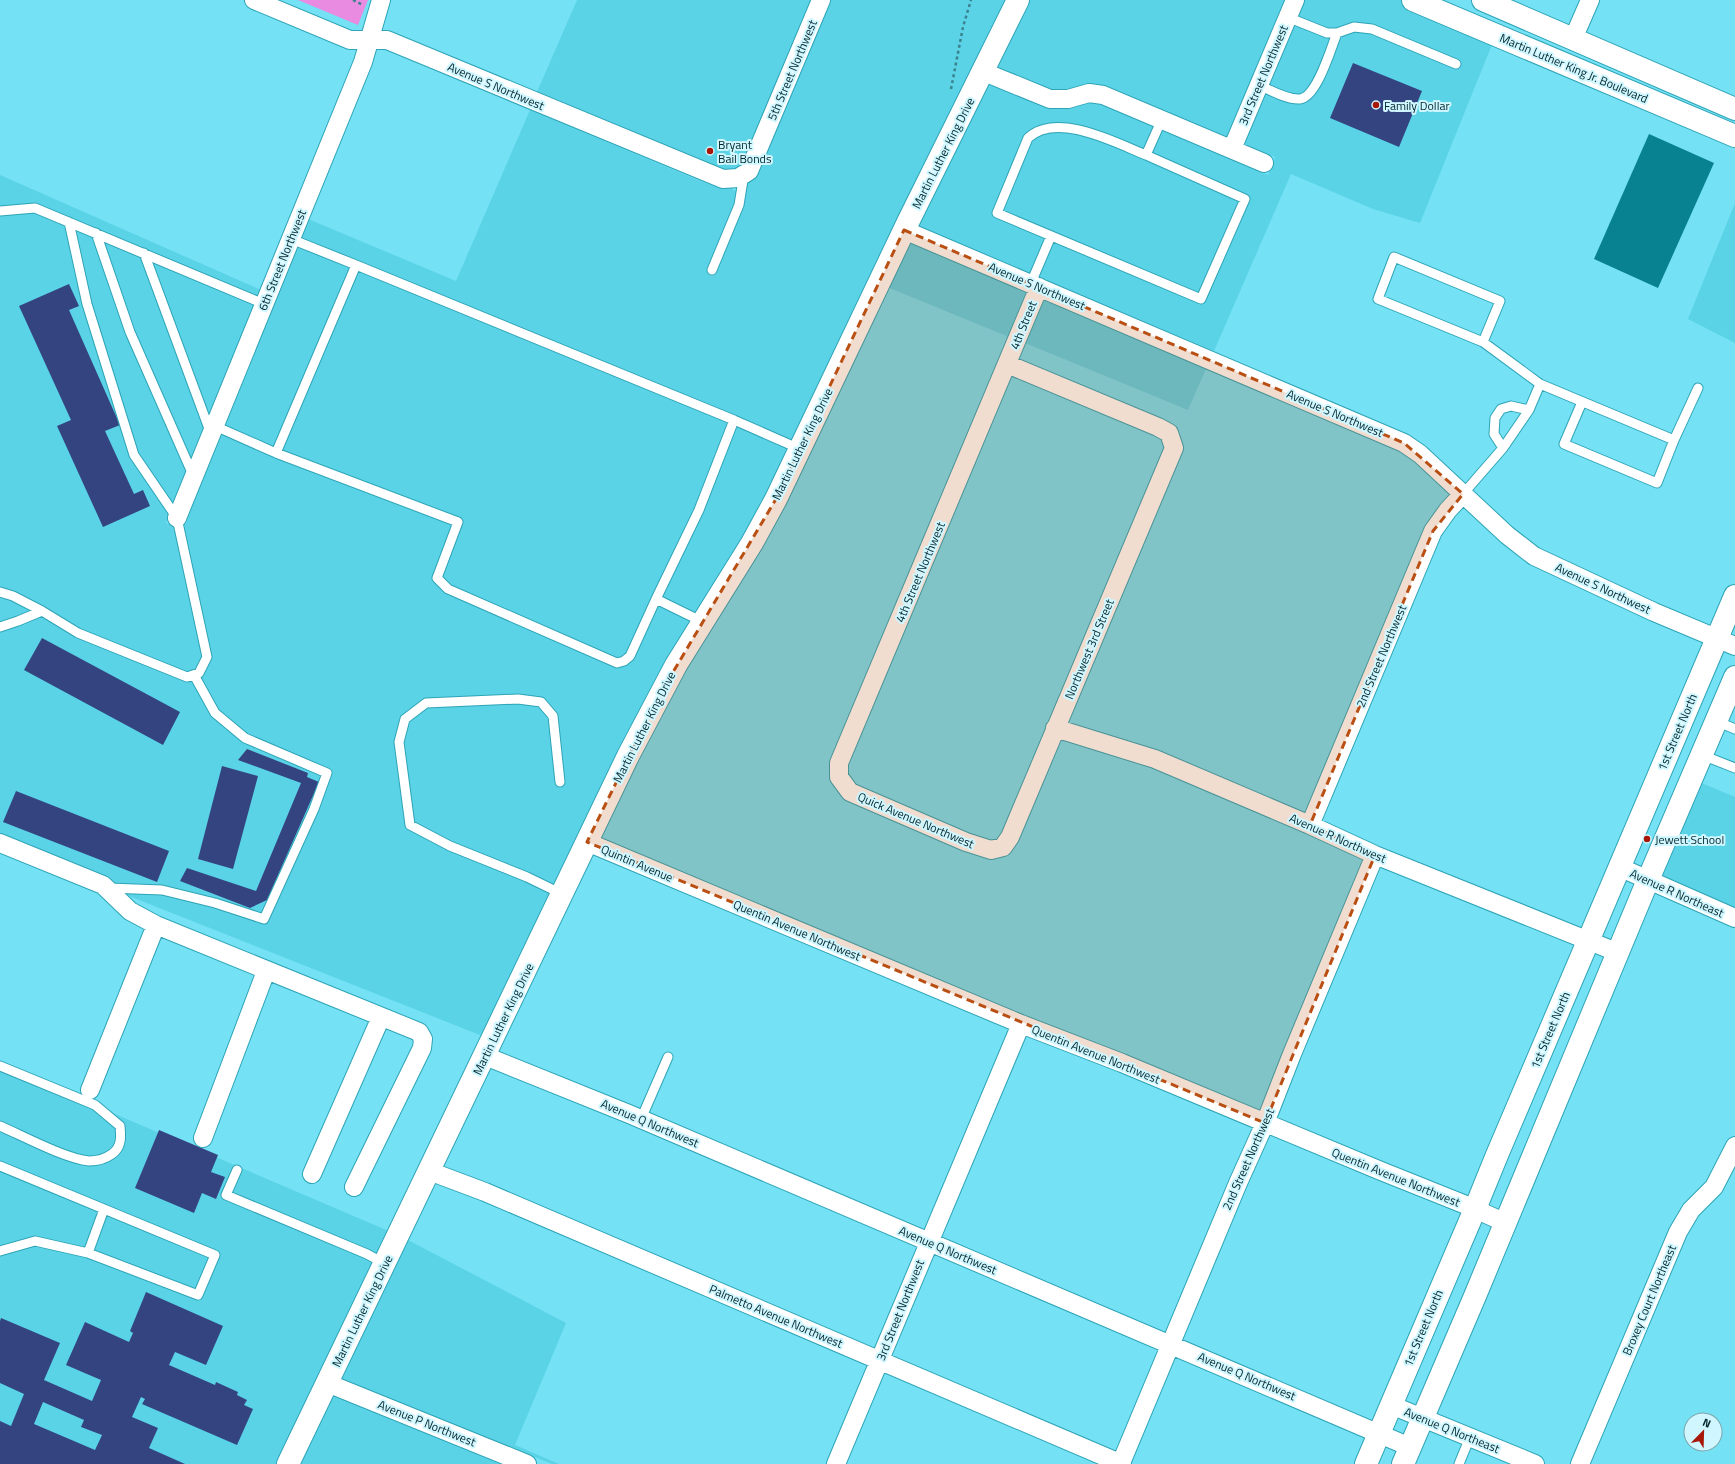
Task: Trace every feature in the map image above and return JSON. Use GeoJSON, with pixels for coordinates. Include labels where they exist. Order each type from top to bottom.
{"type":"FeatureCollection","features":[{"type":"Feature","properties":{"kind":"main road","name":"Martin Luther King Drive"},"geometry":{"type":"LineString","coordinates":[[288,1464],[657,699],[752,543],[776,499],[904,230],[984,72],[1018,0]]}},
{"type":"Feature","properties":{"kind":"main road","name":"Martin Luther King Jr. Boulevard"},"geometry":{"type":"LineString","coordinates":[[1413,0],[1735,136]]}},
{"type":"Feature","properties":{"kind":"main road"},"geometry":{"type":"LineString","coordinates":[[1483,0],[1735,109]]}},
{"type":"Feature","properties":{"kind":"main road","name":"1st Street North"},"geometry":{"type":"LineString","coordinates":[[1366,1464],[1619,867],[1726,642],[1735,596]]}},
{"type":"Feature","properties":{"kind":"main road"},"geometry":{"type":"LineString","coordinates":[[1406,1456],[1506,1223],[1648,880],[1702,755],[1725,725],[1735,677]]}},
{"type":"Feature","properties":{"kind":"street","name":"Avenue S Northwest"},"geometry":{"type":"LineString","coordinates":[[254,0],[350,40],[387,40],[716,177],[722,179],[741,176]]}},
{"type":"Feature","properties":{"kind":"street","name":"6th Street Northwest"},"geometry":{"type":"LineString","coordinates":[[177,518],[363,62],[381,0]]}},
{"type":"Feature","properties":{"kind":"street","name":"5th Street Northwest"},"geometry":{"type":"LineString","coordinates":[[741,176],[749,171],[821,0]]}},
{"type":"Feature","properties":{"kind":"street","name":"3rd Street Northwest"},"geometry":{"type":"LineString","coordinates":[[1232,149],[1295,0]]}},
{"type":"Feature","properties":{"kind":"street"},"geometry":{"type":"LineString","coordinates":[[1573,39],[1590,0]]}},
{"type":"Feature","properties":{"kind":"street"},"geometry":{"type":"LineString","coordinates":[[984,72],[1050,99],[1068,99],[1089,92],[1103,95],[1264,163]]}},
{"type":"Feature","properties":{"kind":"street","name":"Avenue S Northwest"},"geometry":{"type":"LineString","coordinates":[[904,230],[1404,443],[1420,454],[1507,535],[1534,556],[1654,612],[1726,642]]}},
{"type":"Feature","properties":{"kind":"street","name":"4th Street"},"geometry":{"type":"LineString","coordinates":[[1007,364],[1035,285]]}},
{"type":"Feature","properties":{"kind":"street","name":"Northwest 3rd Street"},"geometry":{"type":"LineString","coordinates":[[997,849],[1003,847],[1010,837],[1174,448],[1169,433],[1158,427],[1007,364]]}},
{"type":"Feature","properties":{"kind":"street","name":"4th Street Northwest"},"geometry":{"type":"LineString","coordinates":[[841,780],[839,777],[839,763],[1007,364]]}},
{"type":"Feature","properties":{"kind":"street","name":"2nd Street Northwest"},"geometry":{"type":"LineString","coordinates":[[1310,825],[1434,531],[1448,510],[1463,494]]}},
{"type":"Feature","properties":{"kind":"street","name":"Avenue R Northwest"},"geometry":{"type":"LineString","coordinates":[[1055,728],[1154,759],[1310,825],[1375,855],[1619,953]]}},
{"type":"Feature","properties":{"kind":"street","name":"Quick Avenue Northwest"},"geometry":{"type":"LineString","coordinates":[[841,780],[850,792],[966,842],[991,850],[997,849]]}},
{"type":"Feature","properties":{"kind":"street","name":"Quintin Avenue"},"geometry":{"type":"LineString","coordinates":[[587,842],[687,884]]}},
{"type":"Feature","properties":{"kind":"street"},"geometry":{"type":"LineString","coordinates":[[0,843],[106,888],[130,911],[156,924],[266,971],[419,1032],[423,1039],[422,1048],[354,1187]]}},
{"type":"Feature","properties":{"kind":"street","name":"2nd Street Northwest"},"geometry":{"type":"LineString","coordinates":[[1122,1464],[1170,1344],[1265,1123],[1292,1054],[1375,855]]}},
{"type":"Feature","properties":{"kind":"street","name":"Avenue R Northeast"},"geometry":{"type":"LineString","coordinates":[[1619,867],[1735,918]]}},
{"type":"Feature","properties":{"kind":"street","name":"Quentin Avenue Northwest"},"geometry":{"type":"LineString","coordinates":[[687,884],[1021,1024],[1122,1063],[1506,1223]]}},
{"type":"Feature","properties":{"kind":"street"},"geometry":{"type":"LineString","coordinates":[[90,1090],[156,924]]}},
{"type":"Feature","properties":{"kind":"street"},"geometry":{"type":"LineString","coordinates":[[203,1138],[266,971]]}},
{"type":"Feature","properties":{"kind":"street"},"geometry":{"type":"LineString","coordinates":[[312,1174],[381,1017]]}},
{"type":"Feature","properties":{"kind":"street","name":"3rd Street Northwest"},"geometry":{"type":"LineString","coordinates":[[836,1464],[928,1242],[1021,1024]]}},
{"type":"Feature","properties":{"kind":"street","name":"Avenue Q Northwest"},"geometry":{"type":"LineString","coordinates":[[485,1056],[641,1119],[1379,1433],[1406,1456]]}},
{"type":"Feature","properties":{"kind":"street","name":"Broxey Court Northeast"},"geometry":{"type":"LineString","coordinates":[[1580,1464],[1678,1232],[1691,1210],[1714,1187],[1735,1146]]}},
{"type":"Feature","properties":{"kind":"street","name":"Palmetto Avenue Northwest"},"geometry":{"type":"LineString","coordinates":[[428,1171],[485,1192],[879,1360],[1101,1460],[1122,1464]]}},
{"type":"Feature","properties":{"kind":"street","name":"Avenue P Northwest"},"geometry":{"type":"LineString","coordinates":[[327,1383],[526,1464]]}},
{"type":"Feature","properties":{"kind":"street","name":"Avenue Q Northeast"},"geometry":{"type":"LineString","coordinates":[[1391,1405],[1535,1464]]}},
{"type":"Feature","properties":{"kind":"lane"},"geometry":{"type":"LineString","coordinates":[[1287,17],[1327,33],[1337,33],[1354,27],[1372,29],[1456,64]]}},
{"type":"Feature","properties":{"kind":"lane"},"geometry":{"type":"LineString","coordinates":[[1259,85],[1291,98],[1301,99],[1309,94],[1320,76],[1337,33]]}},
{"type":"Feature","properties":{"kind":"lane"},"geometry":{"type":"LineString","coordinates":[[1146,155],[1162,119]]}},
{"type":"Feature","properties":{"kind":"lane"},"geometry":{"type":"LineString","coordinates":[[1048,128],[1085,131],[1146,155],[1245,199],[1201,299],[997,213],[1028,138],[1034,133],[1048,128]]}},
{"type":"Feature","properties":{"kind":"lane"},"geometry":{"type":"LineString","coordinates":[[712,270],[739,205],[741,176]]}},
{"type":"Feature","properties":{"kind":"lane"},"geometry":{"type":"LineString","coordinates":[[0,211],[35,208],[264,304]]}},
{"type":"Feature","properties":{"kind":"lane"},"geometry":{"type":"LineString","coordinates":[[0,592],[13,596],[42,611],[78,633],[187,677],[199,673],[207,658],[177,518],[134,455],[87,304],[69,222]]}},
{"type":"Feature","properties":{"kind":"lane"},"geometry":{"type":"LineString","coordinates":[[96,233],[130,332],[194,477]]}},
{"type":"Feature","properties":{"kind":"lane"},"geometry":{"type":"LineString","coordinates":[[1035,285],[1052,236]]}},
{"type":"Feature","properties":{"kind":"lane"},"geometry":{"type":"LineString","coordinates":[[291,238],[734,420],[800,449]]}},
{"type":"Feature","properties":{"kind":"lane"},"geometry":{"type":"LineString","coordinates":[[144,253],[213,430],[458,522],[437,578],[448,589],[617,663],[624,661],[630,656],[700,510],[734,420]]}},
{"type":"Feature","properties":{"kind":"lane"},"geometry":{"type":"LineString","coordinates":[[1483,342],[1500,301],[1394,257],[1378,299],[1483,342],[1540,384],[1674,440]]}},
{"type":"Feature","properties":{"kind":"lane"},"geometry":{"type":"LineString","coordinates":[[276,453],[356,265]]}},
{"type":"Feature","properties":{"kind":"lane"},"geometry":{"type":"LineString","coordinates":[[1463,494],[1503,448],[1529,410],[1540,384]]}},
{"type":"Feature","properties":{"kind":"lane"},"geometry":{"type":"LineString","coordinates":[[1582,402],[1564,444],[1657,483],[1674,440],[1698,388]]}},
{"type":"Feature","properties":{"kind":"lane"},"geometry":{"type":"LineString","coordinates":[[1503,448],[1494,434],[1494,418],[1501,409],[1511,406],[1529,410]]}},
{"type":"Feature","properties":{"kind":"lane"},"geometry":{"type":"LineString","coordinates":[[656,599],[703,622]]}},
{"type":"Feature","properties":{"kind":"lane"},"geometry":{"type":"LineString","coordinates":[[0,627],[18,622],[42,611]]}},
{"type":"Feature","properties":{"kind":"lane"},"geometry":{"type":"LineString","coordinates":[[106,888],[162,890],[214,903],[264,918],[314,809],[327,773],[246,738],[215,713],[194,675]]}},
{"type":"Feature","properties":{"kind":"lane"},"geometry":{"type":"LineString","coordinates":[[560,782],[553,716],[541,702],[518,699],[426,703],[405,719],[399,742],[410,825],[450,846],[527,877],[562,894]]}},
{"type":"Feature","properties":{"kind":"lane"},"geometry":{"type":"LineString","coordinates":[[1702,755],[1735,768]]}},
{"type":"Feature","properties":{"kind":"lane"},"geometry":{"type":"LineString","coordinates":[[641,1119],[668,1057]]}},
{"type":"Feature","properties":{"kind":"lane"},"geometry":{"type":"LineString","coordinates":[[0,1066],[94,1105],[120,1126],[122,1139],[116,1151],[105,1159],[90,1161],[73,1158],[0,1126]]}},
{"type":"Feature","properties":{"kind":"lane"},"geometry":{"type":"LineString","coordinates":[[0,1166],[215,1255],[198,1295],[88,1253],[35,1241],[0,1251]]}},
{"type":"Feature","properties":{"kind":"lane"},"geometry":{"type":"LineString","coordinates":[[236,1170],[226,1195],[367,1254],[385,1264]]}},
{"type":"Feature","properties":{"kind":"lane"},"geometry":{"type":"LineString","coordinates":[[88,1253],[104,1209]]}},
{"type":"Feature","properties":{"kind":"lane"},"geometry":{"type":"LineString","coordinates":[[1459,1464],[1470,1437]]}},
{"type":"Feature","properties":{"kind":"path"},"geometry":{"type":"LineString","coordinates":[[353,0],[364,5]]}},
{"type":"Feature","properties":{"kind":"path"},"geometry":{"type":"LineString","coordinates":[[950,95],[963,27],[971,0]]}},
{"type":"Feature","properties":{"kind":"highlighted area"},"geometry":{"type":"Polygon","coordinates":[[[904,230],[1404,443],[1463,494],[1433,531],[1310,825],[1375,855],[1265,1123],[587,842],[657,699],[776,499],[904,230]]]}},
{"type":"Feature","properties":{"kind":"shaded area"},"geometry":{"type":"Polygon","coordinates":[[[298,0],[368,0],[358,25],[298,0]]]}},
{"type":"Feature","properties":{"kind":"shaded area"},"geometry":{"type":"Polygon","coordinates":[[[577,0],[812,0],[743,165],[736,169],[724,170],[537,92],[577,0]]]}},
{"type":"Feature","properties":{"kind":"shaded area"},"geometry":{"type":"Polygon","coordinates":[[[831,0],[1009,0],[769,495],[485,1037],[129,896],[107,876],[0,833],[0,175],[261,290],[166,523],[182,529],[308,219],[456,281],[530,110],[695,179],[719,188],[732,188],[734,191],[753,179],[757,174],[831,0]]]}},
{"type":"Feature","properties":{"kind":"shaded area"},"geometry":{"type":"Polygon","coordinates":[[[1027,0],[1285,0],[1228,137],[1107,86],[1091,83],[1067,90],[1053,90],[996,66],[1027,0]]]}},
{"type":"Feature","properties":{"kind":"shaded area"},"geometry":{"type":"Polygon","coordinates":[[[1304,0],[1422,0],[1497,32],[1420,223],[1373,209],[1291,174],[1214,351],[916,225],[987,84],[1049,108],[1069,108],[1089,102],[1100,104],[1268,175],[1275,157],[1243,144],[1304,0]]]}},
{"type":"Feature","properties":{"kind":"shaded area"},"geometry":{"type":"Polygon","coordinates":[[[1649,134],[1714,163],[1658,288],[1594,259],[1649,134]]]}},
{"type":"Feature","properties":{"kind":"shaded area"},"geometry":{"type":"Polygon","coordinates":[[[1735,203],[1735,343],[1688,319],[1735,203]]]}},
{"type":"Feature","properties":{"kind":"shaded area"},"geometry":{"type":"Polygon","coordinates":[[[908,242],[1027,292],[1009,337],[887,287],[908,242]]]}},
{"type":"Feature","properties":{"kind":"shaded area"},"geometry":{"type":"Polygon","coordinates":[[[1043,299],[1206,369],[1188,410],[1025,343],[1043,299]]]}},
{"type":"Feature","properties":{"kind":"shaded area"},"geometry":{"type":"Polygon","coordinates":[[[1699,782],[1735,797],[1735,908],[1660,875],[1699,782]]]}},
{"type":"Feature","properties":{"kind":"shaded area"},"geometry":{"type":"Polygon","coordinates":[[[0,1065],[391,1232],[279,1464],[0,1464],[0,1065]]]}},
{"type":"Feature","properties":{"kind":"shaded area"},"geometry":{"type":"Polygon","coordinates":[[[406,1239],[566,1323],[515,1445],[559,1464],[552,1464],[339,1378],[406,1239]]]}},
{"type":"Feature","properties":{"kind":"shaded area"},"geometry":{"type":"Polygon","coordinates":[[[331,1395],[412,1427],[502,1464],[298,1464],[331,1395]]]}},
{"type":"Feature","properties":{"kind":"building","name":"Family Dollar"},"geometry":{"type":"Polygon","coordinates":[[[1353,63],[1422,91],[1399,147],[1330,118],[1353,63]]]}},
{"type":"Feature","properties":{"kind":"building"},"geometry":{"type":"Polygon","coordinates":[[[69,284],[79,306],[69,310],[120,425],[105,431],[134,494],[143,490],[150,506],[103,527],[57,426],[71,420],[19,306],[69,284]]]}},
{"type":"Feature","properties":{"kind":"building"},"geometry":{"type":"Polygon","coordinates":[[[42,638],[180,712],[163,745],[24,670],[42,638]]]}},
{"type":"Feature","properties":{"kind":"building"},"geometry":{"type":"Polygon","coordinates":[[[247,749],[308,773],[307,777],[319,782],[267,900],[250,908],[180,881],[187,868],[256,891],[301,783],[238,760],[247,749]]]}},
{"type":"Feature","properties":{"kind":"building"},"geometry":{"type":"Polygon","coordinates":[[[222,766],[258,776],[233,869],[198,859],[222,766]]]}},
{"type":"Feature","properties":{"kind":"building"},"geometry":{"type":"Polygon","coordinates":[[[16,791],[169,851],[157,882],[3,822],[16,791]]]}},
{"type":"Feature","properties":{"kind":"building"},"geometry":{"type":"Polygon","coordinates":[[[159,1130],[218,1155],[211,1172],[225,1177],[216,1199],[202,1193],[194,1213],[135,1188],[159,1130]]]}},
{"type":"Feature","properties":{"kind":"building"},"geometry":{"type":"Polygon","coordinates":[[[146,1292],[223,1326],[206,1365],[175,1352],[169,1365],[215,1385],[216,1382],[238,1392],[237,1395],[247,1400],[244,1405],[253,1409],[237,1445],[142,1404],[145,1399],[141,1397],[132,1417],[158,1428],[149,1448],[185,1464],[0,1464],[0,1421],[11,1426],[24,1394],[0,1383],[1,1318],[60,1343],[44,1380],[92,1401],[101,1380],[66,1365],[85,1322],[129,1342],[133,1333],[130,1331],[146,1292]],[[43,1402],[34,1424],[95,1450],[102,1435],[81,1427],[84,1420],[43,1402]]]}},
{"type":"Feature","properties":{"kind":"place","name":"Family Dollar"},"geometry":{"type":"Point","coordinates":[1376,105]}},
{"type":"Feature","properties":{"kind":"place","name":"Bryant Bail Bonds"},"geometry":{"type":"Point","coordinates":[710,151]}},
{"type":"Feature","properties":{"kind":"place","name":"Jewett School"},"geometry":{"type":"Point","coordinates":[1647,839]}}]}
